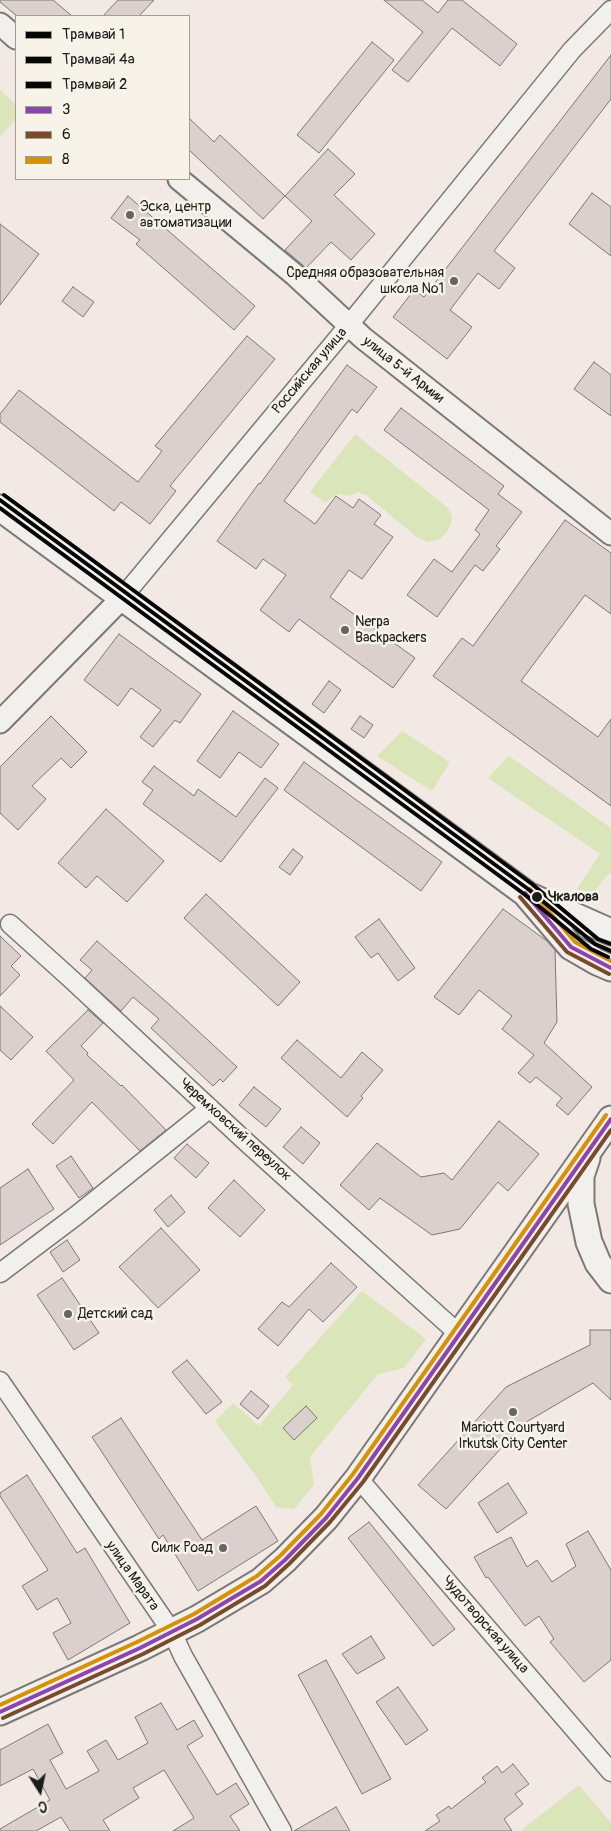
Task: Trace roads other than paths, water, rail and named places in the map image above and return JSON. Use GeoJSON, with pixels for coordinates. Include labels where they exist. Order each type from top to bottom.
{"type":"FeatureCollection","features":[{"type":"Feature","properties":{"kind":"main road"},"geometry":{"type":"LineString","coordinates":[[0,508],[525,894],[611,932]]}},
{"type":"Feature","properties":{"kind":"main road"},"geometry":{"type":"LineString","coordinates":[[525,894],[571,947],[611,968]]}},
{"type":"Feature","properties":{"kind":"main road"},"geometry":{"type":"LineString","coordinates":[[0,1712],[172,1632],[262,1580],[285,1560],[326,1518],[358,1478],[611,1119]]}},
{"type":"Feature","properties":{"kind":"main road"},"geometry":{"type":"LineString","coordinates":[[591,1147],[581,1176],[581,1204],[592,1249],[598,1264],[611,1280]]}},
{"type":"Feature","properties":{"kind":"street","name":"Российская улица"},"geometry":{"type":"LineString","coordinates":[[0,722],[122,598],[348,326],[572,50],[611,10]]}},
{"type":"Feature","properties":{"kind":"street"},"geometry":{"type":"LineString","coordinates":[[0,24],[15,37]]}},
{"type":"Feature","properties":{"kind":"street","name":"улица 5-й Армии"},"geometry":{"type":"LineString","coordinates":[[180,180],[295,275],[348,326],[611,534]]}},
{"type":"Feature","properties":{"kind":"street","name":"Черемховский переулок"},"geometry":{"type":"LineString","coordinates":[[10,924],[460,1335]]}},
{"type":"Feature","properties":{"kind":"street"},"geometry":{"type":"LineString","coordinates":[[0,1273],[77,1216],[210,1108]]}},
{"type":"Feature","properties":{"kind":"street","name":"улица Марата"},"geometry":{"type":"LineString","coordinates":[[0,1382],[172,1632],[282,1831]]}},
{"type":"Feature","properties":{"kind":"street","name":"Чудотворская улица"},"geometry":{"type":"LineString","coordinates":[[358,1478],[611,1772]]}},
{"type":"Feature","properties":{"kind":"tram line","name":"2"},"geometry":{"type":"LineString","coordinates":[[4,495],[532,884],[598,939],[611,944]]}},
{"type":"Feature","properties":{"kind":"tram line","name":"1"},"geometry":{"type":"LineString","coordinates":[[0,500],[528,889],[595,944],[611,951]]}},
{"type":"Feature","properties":{"kind":"tram line","name":"4a"},"geometry":{"type":"LineString","coordinates":[[0,508],[524,894],[591,949],[608,957]]}},
{"type":"Feature","properties":{"kind":"place","name":"Эска, центр автоматизации"},"geometry":{"type":"Point","coordinates":[130,215]}},
{"type":"Feature","properties":{"kind":"place","name":"Средняя образовательная школа №1"},"geometry":{"type":"Point","coordinates":[454,281]}},
{"type":"Feature","properties":{"kind":"place","name":"Nerpa Backpackers"},"geometry":{"type":"Point","coordinates":[345,630]}},
{"type":"Feature","properties":{"kind":"place","name":"Чкалова"},"geometry":{"type":"Point","coordinates":[537,897]}},
{"type":"Feature","properties":{"kind":"place","name":"Детский сад"},"geometry":{"type":"Point","coordinates":[68,1314]}},
{"type":"Feature","properties":{"kind":"place","name":"Mariott Courtyard Irkutsk City Center"},"geometry":{"type":"Point","coordinates":[513,1412]}},
{"type":"Feature","properties":{"kind":"place","name":"Силк Роад"},"geometry":{"type":"Point","coordinates":[223,1548]}}]}
